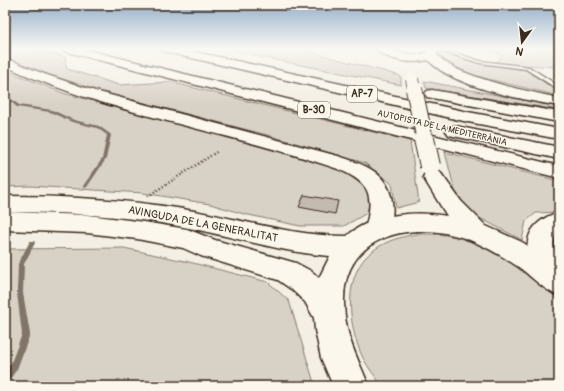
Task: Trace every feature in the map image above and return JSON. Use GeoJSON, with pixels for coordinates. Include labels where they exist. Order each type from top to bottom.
{"type":"FeatureCollection","features":[{"type":"Feature","properties":{"kind":"main road"},"geometry":{"type":"LineString","coordinates":[[17,67],[39,77],[90,94],[331,160],[350,167],[368,177],[379,191],[382,208],[376,230]]}},
{"type":"Feature","properties":{"kind":"main road","name":"B-30"},"geometry":{"type":"LineString","coordinates":[[141,67],[559,172]]}},
{"type":"Feature","properties":{"kind":"main road","name":"AUTOPISTA DE LA MEDITERRÀNIA"},"geometry":{"type":"LineString","coordinates":[[189,67],[330,102],[554,152]]}},
{"type":"Feature","properties":{"kind":"main road","name":"AUTOPISTA DE LA MEDITERRÀNIA"},"geometry":{"type":"LineString","coordinates":[[247,67],[460,115],[559,134]]}},
{"type":"Feature","properties":{"kind":"main road"},"geometry":{"type":"LineString","coordinates":[[274,67],[460,105],[559,123]]}},
{"type":"Feature","properties":{"kind":"main road"},"geometry":{"type":"LineString","coordinates":[[297,67],[394,87],[559,117]]}},
{"type":"Feature","properties":{"kind":"main road"},"geometry":{"type":"LineString","coordinates":[[406,67],[411,73],[431,171],[431,204],[427,212],[428,215],[422,222]]}},
{"type":"Feature","properties":{"kind":"main road"},"geometry":{"type":"LineString","coordinates":[[411,73],[416,67]]}},
{"type":"Feature","properties":{"kind":"main road"},"geometry":{"type":"LineString","coordinates":[[444,67],[455,73],[517,92],[559,101]]}},
{"type":"Feature","properties":{"kind":"main road"},"geometry":{"type":"LineString","coordinates":[[431,171],[451,206],[464,221],[478,233]]}},
{"type":"Feature","properties":{"kind":"main road","name":"AVINGUDA DE LA GENERALITAT"},"geometry":{"type":"LineString","coordinates":[[5,204],[123,209],[178,217],[306,244],[336,247],[352,246]]}},
{"type":"Feature","properties":{"kind":"main road","name":"AVINGUDA DE LA GENERALITAT"},"geometry":{"type":"LineString","coordinates":[[5,220],[87,224],[137,230],[187,239],[210,249],[286,271],[301,280],[315,293],[328,312]]}},
{"type":"Feature","properties":{"kind":"main road"},"geometry":{"type":"LineString","coordinates":[[553,277],[540,241],[541,233],[546,227],[559,221]]}},
{"type":"Feature","properties":{"kind":"main road"},"geometry":{"type":"LineString","coordinates":[[351,386],[335,350],[328,312],[329,293],[333,276],[342,257],[361,238],[376,230],[395,224],[422,222],[449,225],[478,233],[508,247],[553,277]]}},
{"type":"Feature","properties":{"kind":"lane"},"geometry":{"type":"LineString","coordinates":[[521,67],[527,68],[559,88]]}},
{"type":"Feature","properties":{"kind":"path"},"geometry":{"type":"LineString","coordinates":[[5,80],[8,90],[5,92]]}},
{"type":"Feature","properties":{"kind":"path"},"geometry":{"type":"LineString","coordinates":[[146,197],[218,151]]}},
{"type":"Feature","properties":{"kind":"shaded area"},"geometry":{"type":"Polygon","coordinates":[[[28,67],[66,67],[67,69],[119,85],[170,82],[410,141],[419,202],[396,208],[392,184],[365,163],[271,136],[72,84],[28,67]]]}},
{"type":"Feature","properties":{"kind":"shaded area"},"geometry":{"type":"Polygon","coordinates":[[[312,67],[368,67],[398,75],[401,77],[401,85],[312,67]]]}},
{"type":"Feature","properties":{"kind":"shaded area"},"geometry":{"type":"Polygon","coordinates":[[[455,67],[511,67],[524,69],[559,92],[559,96],[472,75],[455,67]]]}},
{"type":"Feature","properties":{"kind":"shaded area"},"geometry":{"type":"Polygon","coordinates":[[[5,70],[63,93],[338,167],[363,184],[370,199],[367,213],[344,226],[300,226],[244,214],[210,204],[143,193],[30,186],[5,187],[5,70]]]}},
{"type":"Feature","properties":{"kind":"shaded area"},"geometry":{"type":"Polygon","coordinates":[[[424,81],[559,107],[559,110],[426,88],[424,81]]]}},
{"type":"Feature","properties":{"kind":"shaded area"},"geometry":{"type":"Polygon","coordinates":[[[445,152],[559,181],[559,212],[536,213],[526,221],[522,240],[472,214],[457,199],[445,152]]]}},
{"type":"Feature","properties":{"kind":"shaded area"},"geometry":{"type":"Polygon","coordinates":[[[417,234],[445,235],[478,244],[507,259],[559,300],[559,386],[382,386],[365,362],[358,345],[351,316],[350,301],[352,286],[356,272],[363,260],[374,250],[389,241],[417,234]]]}},
{"type":"Feature","properties":{"kind":"shaded area"},"geometry":{"type":"Polygon","coordinates":[[[124,248],[189,262],[268,282],[289,301],[315,386],[5,386],[5,249],[124,248]]]}},
{"type":"Feature","properties":{"kind":"building"},"geometry":{"type":"Polygon","coordinates":[[[304,195],[338,201],[335,214],[299,207],[304,195]]]}},
{"type":"Feature","properties":{"kind":"waterway"},"geometry":{"type":"LineString","coordinates":[[5,95],[18,106],[51,111],[73,121],[98,127],[109,135],[104,159],[85,186]]}},
{"type":"Feature","properties":{"kind":"waterway"},"geometry":{"type":"LineString","coordinates":[[5,379],[14,366],[26,334],[20,293],[21,264],[32,243]]}}]}
